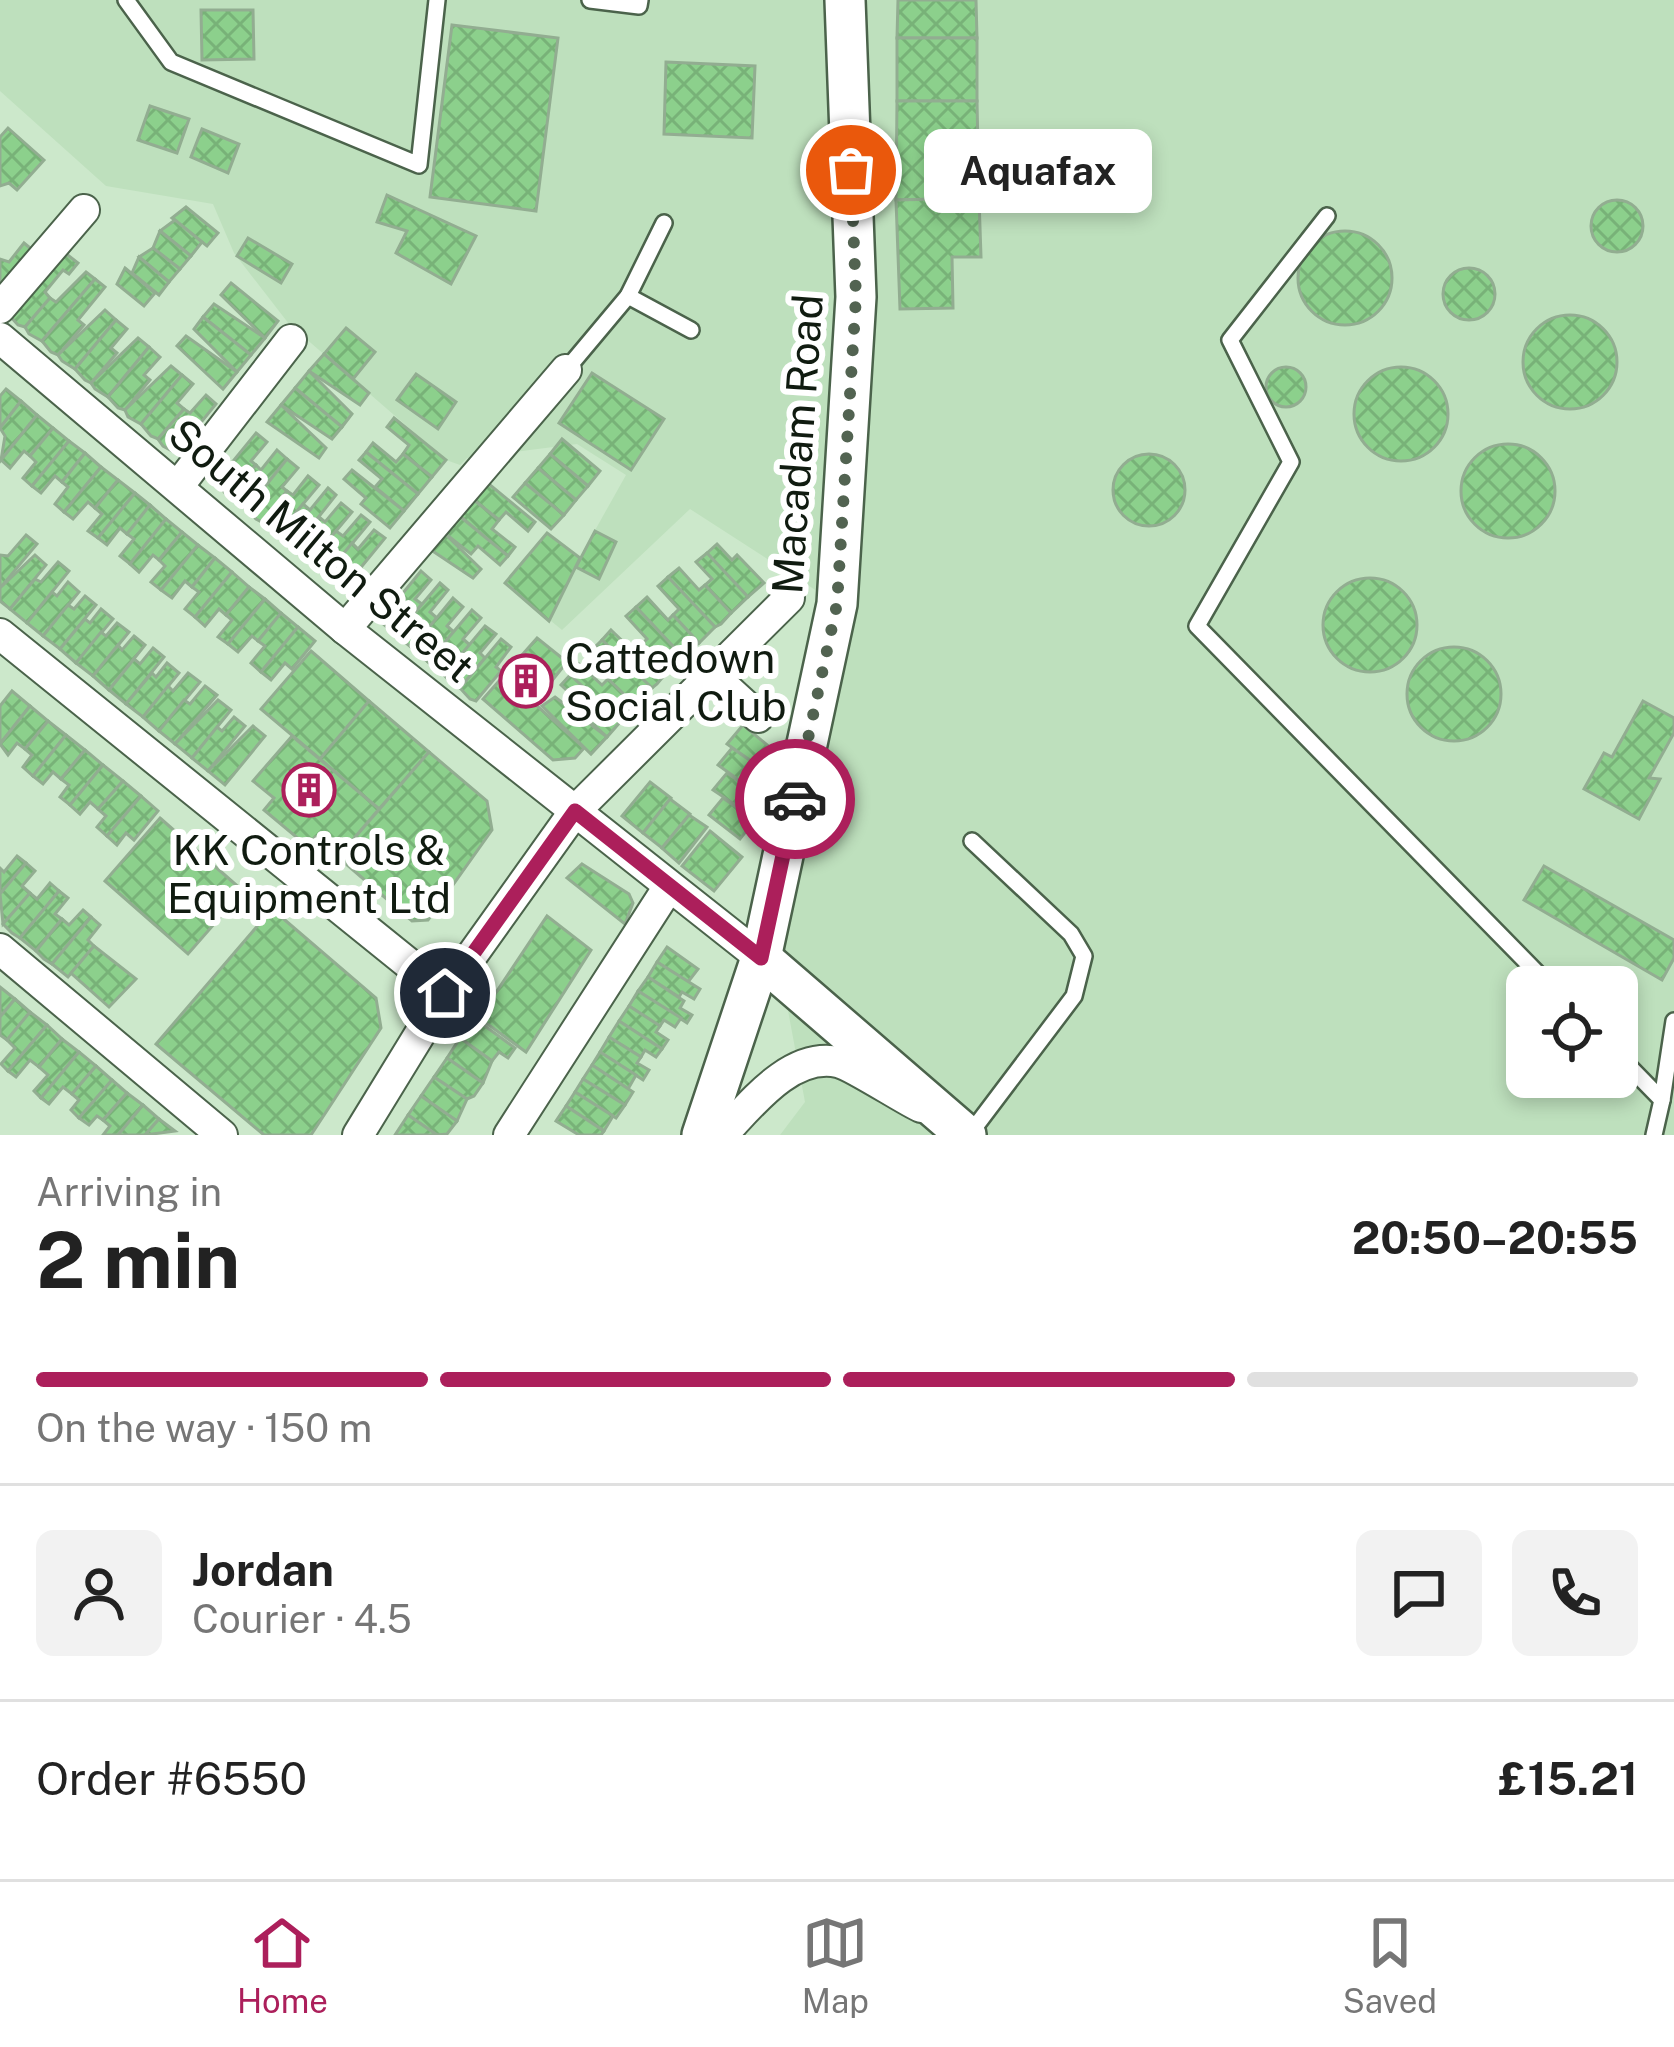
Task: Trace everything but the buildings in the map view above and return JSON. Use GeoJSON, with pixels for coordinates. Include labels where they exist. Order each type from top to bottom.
{"type":"FeatureCollection","features":[{"type":"Feature","properties":{"kind":"street","name":"Macadam Road"},"geometry":{"type":"LineString","coordinates":[[702,1135],[761,958],[837,604],[856,297],[845,0]]}},
{"type":"Feature","properties":{"kind":"street"},"geometry":{"type":"LineString","coordinates":[[0,308],[84,210]]}},
{"type":"Feature","properties":{"kind":"street","name":"South Milton Street"},"geometry":{"type":"LineString","coordinates":[[0,338],[345,629],[761,958]]}},
{"type":"Feature","properties":{"kind":"street"},"geometry":{"type":"LineString","coordinates":[[179,485],[291,340]]}},
{"type":"Feature","properties":{"kind":"street"},"geometry":{"type":"LineString","coordinates":[[345,629],[566,370]]}},
{"type":"Feature","properties":{"kind":"street"},"geometry":{"type":"LineString","coordinates":[[361,1134],[445,993],[575,811],[789,598]]}},
{"type":"Feature","properties":{"kind":"street"},"geometry":{"type":"LineString","coordinates":[[0,634],[240,833],[445,993]]}},
{"type":"Feature","properties":{"kind":"street"},"geometry":{"type":"LineString","coordinates":[[712,675],[758,717]]}},
{"type":"Feature","properties":{"kind":"street"},"geometry":{"type":"LineString","coordinates":[[508,1135],[668,888]]}},
{"type":"Feature","properties":{"kind":"street"},"geometry":{"type":"LineString","coordinates":[[0,949],[222,1135]]}},
{"type":"Feature","properties":{"kind":"street"},"geometry":{"type":"LineString","coordinates":[[761,958],[959,1129]]}},
{"type":"Feature","properties":{"kind":"street"},"geometry":{"type":"LineString","coordinates":[[722,1135],[775,1081],[807,1065],[838,1062],[959,1129]]}},
{"type":"Feature","properties":{"kind":"lane"},"geometry":{"type":"LineString","coordinates":[[126,0],[171,62],[419,165],[437,0]]}},
{"type":"Feature","properties":{"kind":"lane"},"geometry":{"type":"LineString","coordinates":[[590,0],[639,6],[640,0]]}},
{"type":"Feature","properties":{"kind":"lane"},"geometry":{"type":"LineString","coordinates":[[1327,215],[1230,340],[1291,463],[1197,626],[1530,966]]}},
{"type":"Feature","properties":{"kind":"lane"},"geometry":{"type":"LineString","coordinates":[[566,370],[628,296],[664,223]]}},
{"type":"Feature","properties":{"kind":"lane"},"geometry":{"type":"LineString","coordinates":[[628,296],[691,330]]}},
{"type":"Feature","properties":{"kind":"lane"},"geometry":{"type":"LineString","coordinates":[[959,1129],[1074,995],[1084,956],[1054,917],[972,841]]}},
{"type":"Feature","properties":{"kind":"lane"},"geometry":{"type":"LineString","coordinates":[[1654,1135],[1674,1021]]}},
{"type":"Feature","properties":{"kind":"lane"},"geometry":{"type":"LineString","coordinates":[[1638,1075],[1662,1100]]}},
{"type":"Feature","properties":{"kind":"shaded area"},"geometry":{"type":"Polygon","coordinates":[[[0,0],[1674,0],[1674,1135],[780,1135],[805,1102],[776,946],[811,827],[855,602],[837,604],[690,509],[562,630],[505,583],[547,533],[580,557],[626,475],[577,444],[467,458],[460,465],[446,460],[289,324],[234,253],[213,204],[106,186],[0,91],[0,0]]]}},
{"type":"Feature","properties":{"kind":"way so far"},"geometry":{"type":"LineString","coordinates":[[795,799],[837,604],[856,297],[851,170]]}},
{"type":"Feature","properties":{"kind":"place","name":"Aquafax"},"geometry":{"type":"Point","coordinates":[851,170]}},
{"type":"Feature","properties":{"kind":"place","name":"Cattedown Social Club"},"geometry":{"type":"Point","coordinates":[526,681]}},
{"type":"Feature","properties":{"kind":"place","name":"KK Controls & Equipment Ltd"},"geometry":{"type":"Point","coordinates":[309,790]}},
{"type":"Feature","properties":{"kind":"route"},"geometry":{"type":"LineString","coordinates":[[445,993],[575,811],[761,958],[795,799]]}}]}
